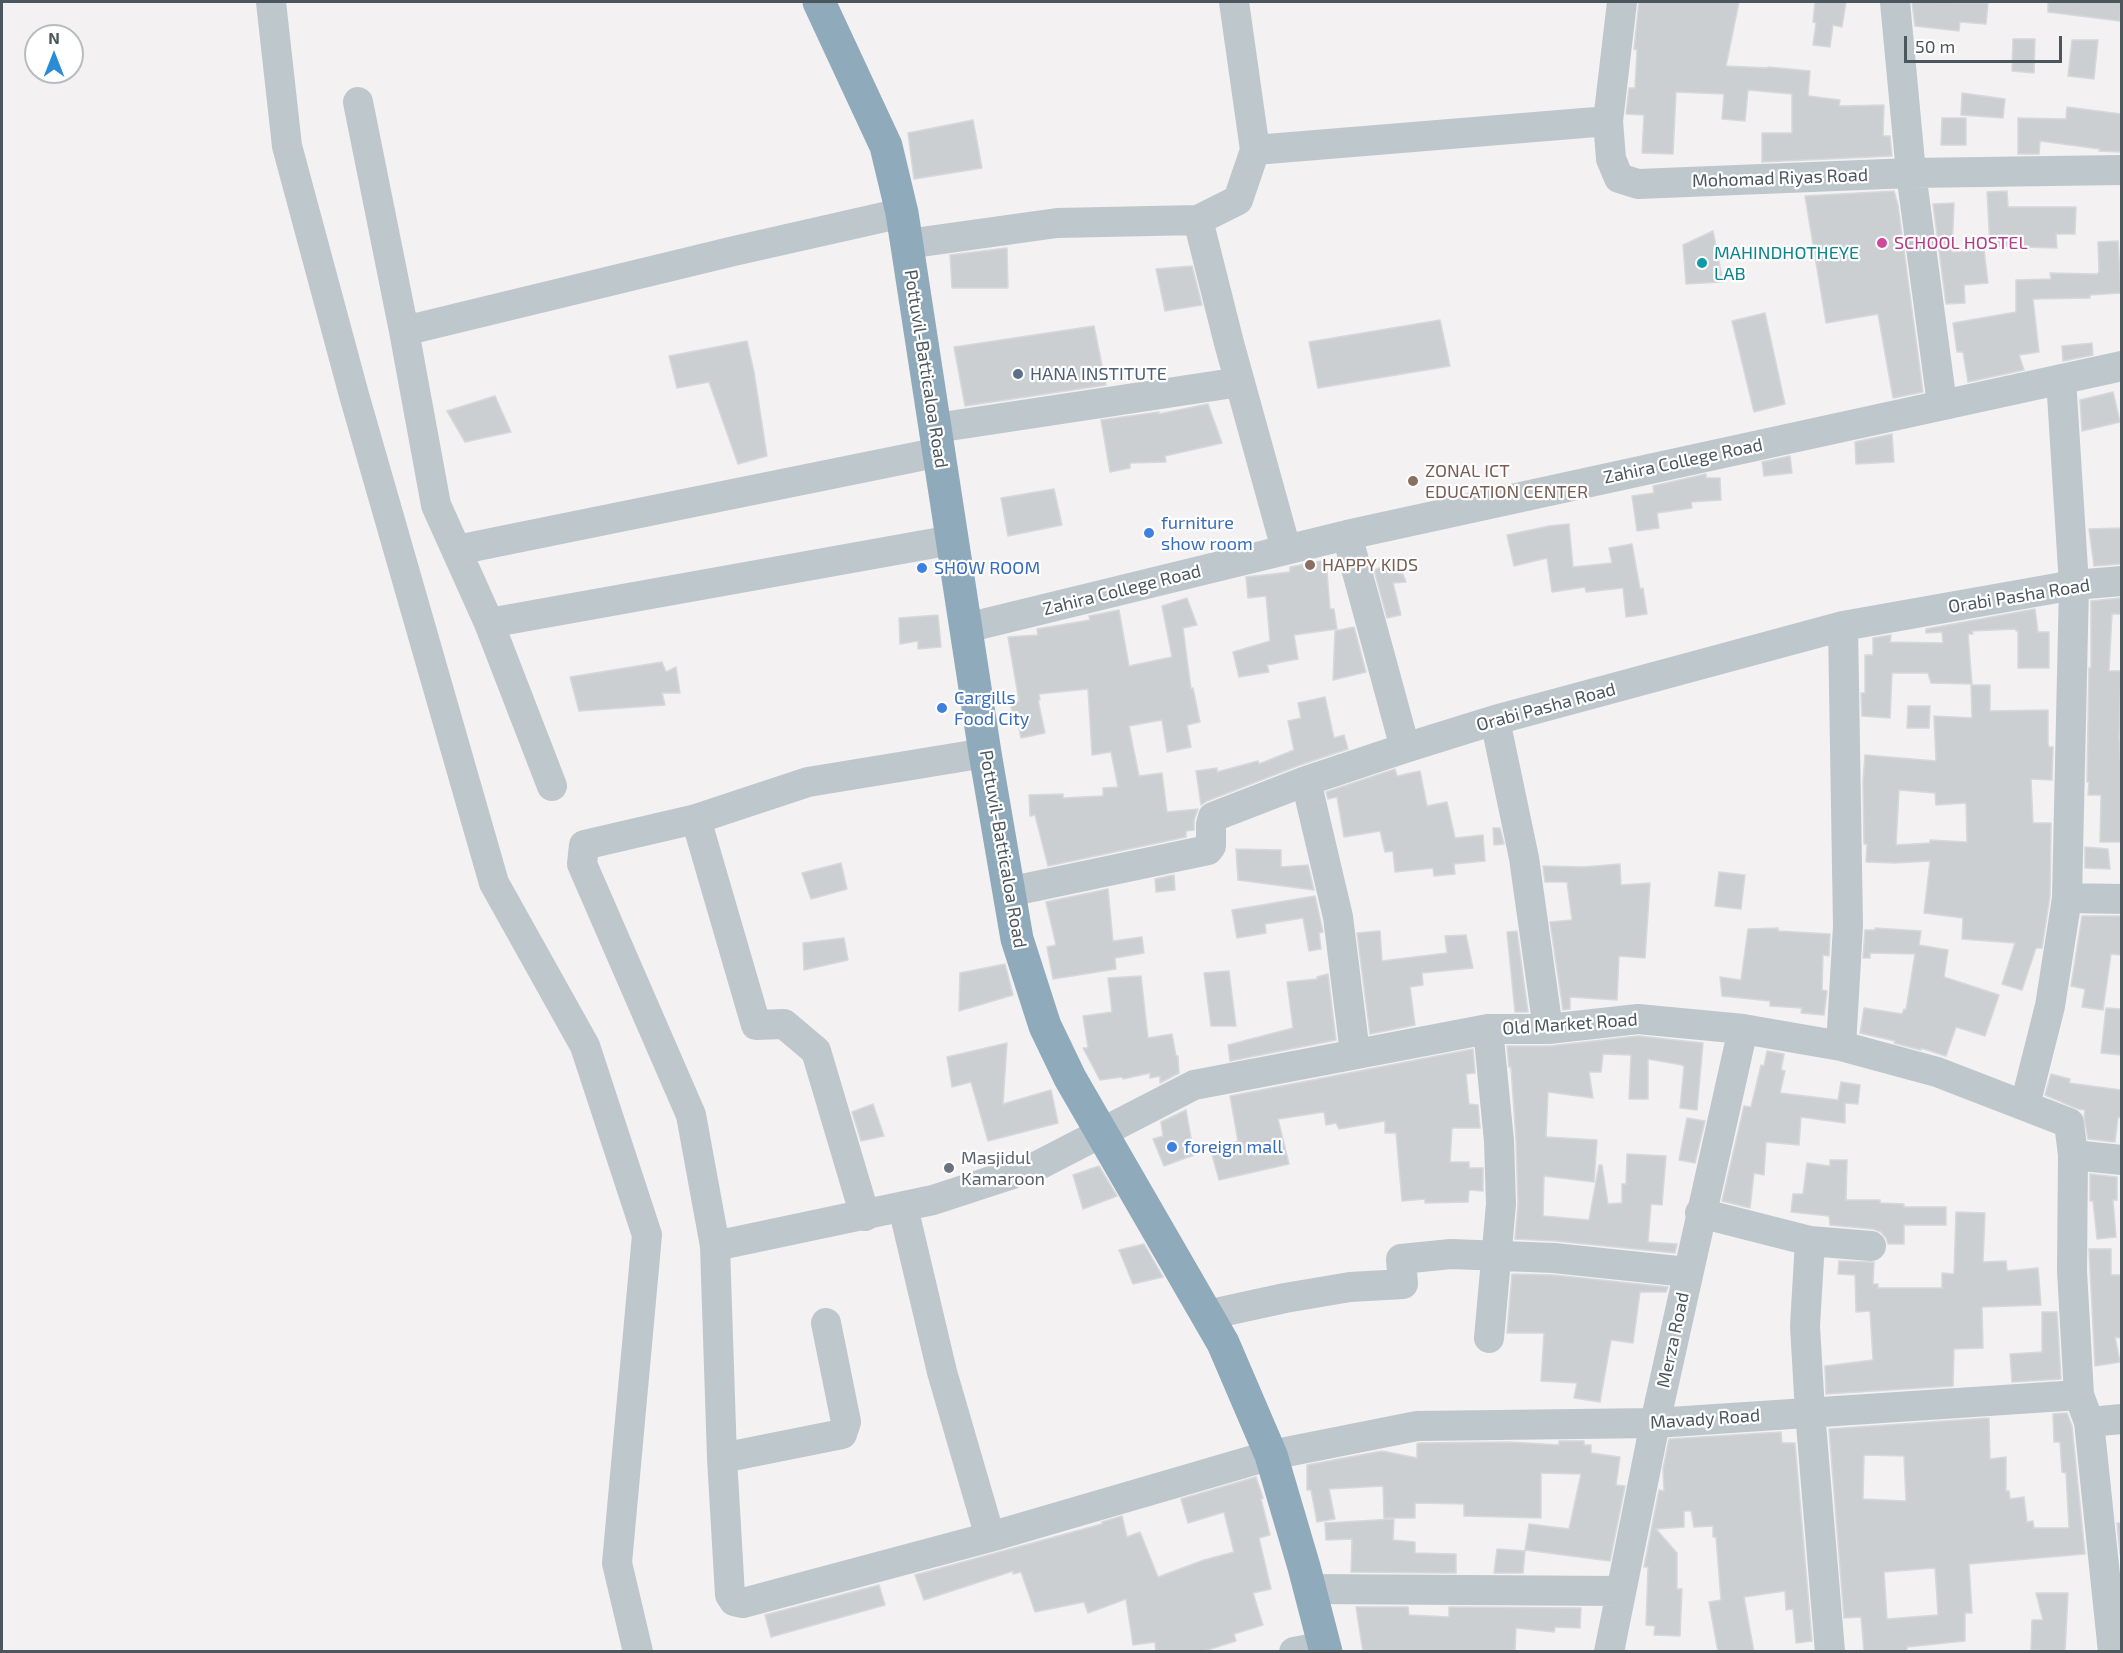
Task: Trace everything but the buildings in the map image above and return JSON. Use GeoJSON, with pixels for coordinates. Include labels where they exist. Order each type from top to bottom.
{"type":"FeatureCollection","features":[{"type":"Feature","properties":{"kind":"highway","name":"Pottuvil-Batticaloa Road"},"geometry":{"type":"LineString","coordinates":[[819,2],[886,146],[905,229],[985,753],[1017,939],[1045,1026],[1070,1078],[1223,1344],[1271,1455],[1309,1589],[1315,1650]]}},
{"type":"Feature","properties":{"kind":"street"},"geometry":{"type":"LineString","coordinates":[[271,2],[288,146],[354,396],[494,883],[585,1046],[647,1235],[617,1563],[638,1652]]}},
{"type":"Feature","properties":{"kind":"street"},"geometry":{"type":"LineString","coordinates":[[404,331],[734,251],[905,229],[1198,220],[1238,200],[1255,150],[1234,2]]}},
{"type":"Feature","properties":{"kind":"street","name":"Mohomad Riyas Road"},"geometry":{"type":"LineString","coordinates":[[1622,2],[1608,121],[1611,159],[1619,178],[1638,184],[1911,173],[2121,171]]}},
{"type":"Feature","properties":{"kind":"street"},"geometry":{"type":"LineString","coordinates":[[1895,2],[1911,173],[1942,404]]}},
{"type":"Feature","properties":{"kind":"street"},"geometry":{"type":"LineString","coordinates":[[358,102],[436,505],[489,623],[552,786]]}},
{"type":"Feature","properties":{"kind":"street"},"geometry":{"type":"LineString","coordinates":[[1255,150],[1608,121]]}},
{"type":"Feature","properties":{"kind":"street"},"geometry":{"type":"LineString","coordinates":[[1198,220],[1286,549]]}},
{"type":"Feature","properties":{"kind":"street","name":"Zahira College Road"},"geometry":{"type":"LineString","coordinates":[[966,628],[1347,535],[2121,366]]}},
{"type":"Feature","properties":{"kind":"street"},"geometry":{"type":"LineString","coordinates":[[2025,1105],[2050,1006],[2067,898],[2074,585],[2061,379]]}},
{"type":"Feature","properties":{"kind":"street"},"geometry":{"type":"LineString","coordinates":[[457,550],[938,440],[1240,382]]}},
{"type":"Feature","properties":{"kind":"street"},"geometry":{"type":"LineString","coordinates":[[1347,535],[1405,748]]}},
{"type":"Feature","properties":{"kind":"street"},"geometry":{"type":"LineString","coordinates":[[489,623],[952,540]]}},
{"type":"Feature","properties":{"kind":"street","name":"Orabi Pasha Road"},"geometry":{"type":"LineString","coordinates":[[1008,892],[1208,850],[1211,846],[1213,817],[1306,782],[1495,720],[1843,626],[2074,585],[2121,581]]}},
{"type":"Feature","properties":{"kind":"street"},"geometry":{"type":"LineString","coordinates":[[1841,1046],[1848,926],[1843,626]]}},
{"type":"Feature","properties":{"kind":"street"},"geometry":{"type":"LineString","coordinates":[[1495,720],[1524,858],[1548,1029]]}},
{"type":"Feature","properties":{"kind":"street"},"geometry":{"type":"LineString","coordinates":[[826,1323],[846,1422],[842,1434],[722,1458],[715,1246],[691,1115],[582,864],[584,845],[696,819],[808,782],[985,753]]}},
{"type":"Feature","properties":{"kind":"street"},"geometry":{"type":"LineString","coordinates":[[1306,782],[1338,917],[1355,1053]]}},
{"type":"Feature","properties":{"kind":"street"},"geometry":{"type":"LineString","coordinates":[[696,819],[756,1025],[784,1024],[816,1050],[866,1216]]}},
{"type":"Feature","properties":{"kind":"street"},"geometry":{"type":"LineString","coordinates":[[2067,898],[2121,899]]}},
{"type":"Feature","properties":{"kind":"street","name":"Old Market Road"},"geometry":{"type":"LineString","coordinates":[[715,1246],[866,1216],[933,1200],[1037,1166],[1194,1084],[1488,1029],[1548,1029],[1638,1019],[1743,1029],[1841,1046],[1937,1072],[2069,1123],[2073,1155]]}},
{"type":"Feature","properties":{"kind":"street"},"geometry":{"type":"LineString","coordinates":[[1488,1029],[1499,1141],[1501,1204],[1489,1338]]}},
{"type":"Feature","properties":{"kind":"street","name":"Merza Road"},"geometry":{"type":"LineString","coordinates":[[1609,1652],[1654,1423],[1743,1029]]}},
{"type":"Feature","properties":{"kind":"street"},"geometry":{"type":"LineString","coordinates":[[2116,1642],[2084,1408],[2072,1271],[2073,1155],[2121,1160]]}},
{"type":"Feature","properties":{"kind":"street"},"geometry":{"type":"LineString","coordinates":[[903,1207],[942,1372],[990,1537]]}},
{"type":"Feature","properties":{"kind":"street"},"geometry":{"type":"LineString","coordinates":[[1700,1213],[1810,1241],[1871,1246]]}},
{"type":"Feature","properties":{"kind":"street"},"geometry":{"type":"LineString","coordinates":[[1810,1241],[1805,1326],[1830,1652]]}},
{"type":"Feature","properties":{"kind":"street"},"geometry":{"type":"LineString","coordinates":[[1207,1315],[1350,1287],[1403,1284],[1401,1259],[1451,1254],[1554,1258],[1688,1272]]}},
{"type":"Feature","properties":{"kind":"street","name":"Mavady Road"},"geometry":{"type":"LineString","coordinates":[[722,1458],[730,1595],[734,1601],[743,1603],[990,1537],[1271,1455],[1418,1426],[1654,1423],[1810,1412],[2084,1408],[2121,1419]]}},
{"type":"Feature","properties":{"kind":"street"},"geometry":{"type":"LineString","coordinates":[[1309,1589],[1621,1591]]}},
{"type":"Feature","properties":{"kind":"place","name":"SCHOOL HOSTEL"},"geometry":{"type":"Point","coordinates":[1882,243]}},
{"type":"Feature","properties":{"kind":"place","name":"MAHINDHOTHEYE LAB"},"geometry":{"type":"Point","coordinates":[1702,263]}},
{"type":"Feature","properties":{"kind":"place","name":"HANA INSTITUTE"},"geometry":{"type":"Point","coordinates":[1018,374]}},
{"type":"Feature","properties":{"kind":"place","name":"ZONAL ICT EDUCATION CENTER"},"geometry":{"type":"Point","coordinates":[1413,481]}},
{"type":"Feature","properties":{"kind":"place","name":"furniture show room"},"geometry":{"type":"Point","coordinates":[1149,533]}},
{"type":"Feature","properties":{"kind":"place","name":"HAPPY KIDS"},"geometry":{"type":"Point","coordinates":[1310,565]}},
{"type":"Feature","properties":{"kind":"place","name":"SHOW ROOM"},"geometry":{"type":"Point","coordinates":[922,568]}},
{"type":"Feature","properties":{"kind":"place","name":"Cargills Food City"},"geometry":{"type":"Point","coordinates":[942,708]}},
{"type":"Feature","properties":{"kind":"place","name":"foreign mall"},"geometry":{"type":"Point","coordinates":[1172,1147]}},
{"type":"Feature","properties":{"kind":"place","name":"Masjidul Kamaroon"},"geometry":{"type":"Point","coordinates":[949,1168]}}]}
